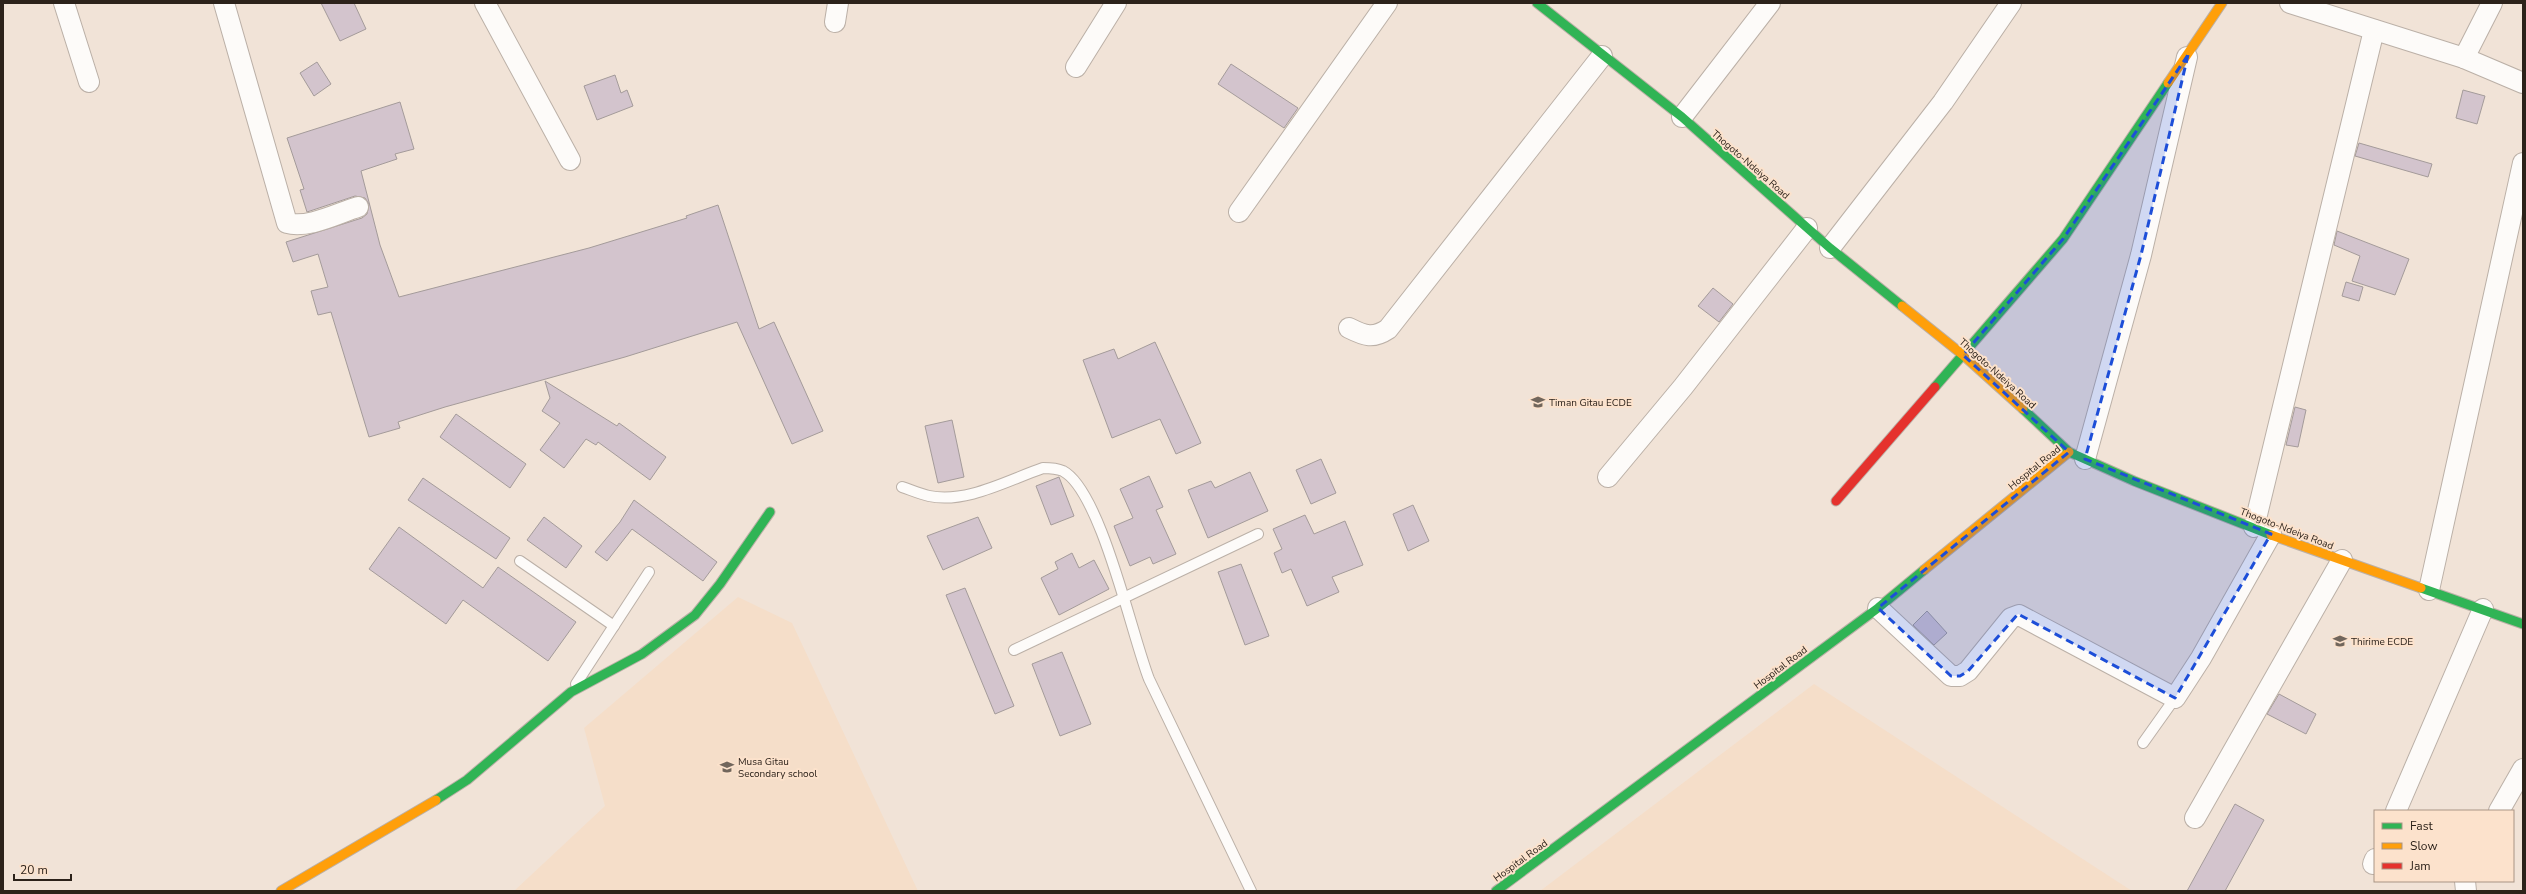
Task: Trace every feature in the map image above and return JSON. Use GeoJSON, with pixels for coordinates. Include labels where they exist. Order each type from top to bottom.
{"type":"FeatureCollection","features":[{"type":"Feature","properties":{"kind":"street"},"geometry":{"type":"LineString","coordinates":[[64,3],[89,82]]}},
{"type":"Feature","properties":{"kind":"street"},"geometry":{"type":"LineString","coordinates":[[224,3],[287,223],[293,225],[307,223],[358,207]]}},
{"type":"Feature","properties":{"kind":"street"},"geometry":{"type":"LineString","coordinates":[[485,3],[570,160]]}},
{"type":"Feature","properties":{"kind":"street"},"geometry":{"type":"LineString","coordinates":[[1076,66],[1116,3]]}},
{"type":"Feature","properties":{"kind":"street"},"geometry":{"type":"LineString","coordinates":[[1239,212],[1387,3]]}},
{"type":"Feature","properties":{"kind":"street","name":"Thogoto-Ndeiya Road"},"geometry":{"type":"LineString","coordinates":[[1537,3],[1602,56],[1682,117],[1830,248],[1963,355],[2077,456],[2134,481],[2262,531],[2523,624]]}},
{"type":"Feature","properties":{"kind":"street"},"geometry":{"type":"LineString","coordinates":[[1682,117],[1770,3]]}},
{"type":"Feature","properties":{"kind":"street"},"geometry":{"type":"LineString","coordinates":[[1830,248],[1943,102],[2011,3]]}},
{"type":"Feature","properties":{"kind":"street"},"geometry":{"type":"LineString","coordinates":[[1836,501],[2063,239],[2222,3]]}},
{"type":"Feature","properties":{"kind":"street"},"geometry":{"type":"LineString","coordinates":[[2290,3],[2464,58],[2523,83]]}},
{"type":"Feature","properties":{"kind":"street"},"geometry":{"type":"LineString","coordinates":[[2464,58],[2492,3]]}},
{"type":"Feature","properties":{"kind":"street"},"geometry":{"type":"LineString","coordinates":[[1878,608],[1951,676],[1960,676],[1968,671],[2011,618],[2020,614],[2175,698],[2201,658],[2262,531],[2374,30]]}},
{"type":"Feature","properties":{"kind":"street"},"geometry":{"type":"LineString","coordinates":[[2077,456],[2141,255],[2188,55]]}},
{"type":"Feature","properties":{"kind":"street"},"geometry":{"type":"LineString","coordinates":[[1349,328],[1369,336],[1381,334],[1388,328],[1602,56]]}},
{"type":"Feature","properties":{"kind":"street"},"geometry":{"type":"LineString","coordinates":[[2429,590],[2523,163]]}},
{"type":"Feature","properties":{"kind":"street"},"geometry":{"type":"LineString","coordinates":[[1608,477],[1683,387],[1807,228]]}},
{"type":"Feature","properties":{"kind":"street","name":"Hospital Road"},"geometry":{"type":"LineString","coordinates":[[1496,891],[1878,608],[2077,456]]}},
{"type":"Feature","properties":{"kind":"street"},"geometry":{"type":"LineString","coordinates":[[281,891],[384,832],[467,780],[571,692],[642,654],[696,614],[720,584],[770,512]]}},
{"type":"Feature","properties":{"kind":"street"},"geometry":{"type":"LineString","coordinates":[[2195,818],[2342,560]]}},
{"type":"Feature","properties":{"kind":"street"},"geometry":{"type":"LineString","coordinates":[[2396,810],[2484,609]]}},
{"type":"Feature","properties":{"kind":"street"},"geometry":{"type":"LineString","coordinates":[[2500,810],[2523,769]]}},
{"type":"Feature","properties":{"kind":"lane"},"geometry":{"type":"LineString","coordinates":[[902,487],[929,496],[948,497],[975,492],[1043,468],[1054,468],[1065,472],[1077,485],[1097,520],[1115,566],[1138,651],[1149,679],[1251,891]]}},
{"type":"Feature","properties":{"kind":"lane"},"geometry":{"type":"LineString","coordinates":[[1014,650],[1258,534]]}},
{"type":"Feature","properties":{"kind":"lane"},"geometry":{"type":"LineString","coordinates":[[520,561],[614,626]]}},
{"type":"Feature","properties":{"kind":"lane"},"geometry":{"type":"LineString","coordinates":[[571,692],[649,572]]}},
{"type":"Feature","properties":{"kind":"lane"},"geometry":{"type":"LineString","coordinates":[[2144,742],[2175,698]]}},
{"type":"Feature","properties":{"kind":"highlighted area"},"geometry":{"type":"Polygon","coordinates":[[[2188,55],[2141,255],[2085,459],[2271,534],[2175,698],[2018,614],[1968,671],[1960,676],[1951,676],[1878,608],[2069,452],[1963,355],[2063,239],[2188,55]]]}},
{"type":"Feature","properties":{"kind":"shaded area","name":"Musa Gitau Secondary school"},"geometry":{"type":"Polygon","coordinates":[[[738,597],[792,623],[918,891],[514,891],[605,806],[584,728],[738,597]]]}},
{"type":"Feature","properties":{"kind":"shaded area"},"geometry":{"type":"Polygon","coordinates":[[[1814,684],[2132,891],[1540,891],[1814,684]]]}},
{"type":"Feature","properties":{"kind":"building"},"geometry":{"type":"Polygon","coordinates":[[[321,3],[354,3],[366,29],[340,41],[321,3]]]}},
{"type":"Feature","properties":{"kind":"building"},"geometry":{"type":"Polygon","coordinates":[[[317,62],[331,84],[314,96],[300,73],[317,62]]]}},
{"type":"Feature","properties":{"kind":"building"},"geometry":{"type":"Polygon","coordinates":[[[1231,64],[1298,108],[1284,128],[1218,84],[1231,64]]]}},
{"type":"Feature","properties":{"kind":"building"},"geometry":{"type":"Polygon","coordinates":[[[615,75],[621,93],[627,90],[633,106],[597,120],[584,86],[615,75]]]}},
{"type":"Feature","properties":{"kind":"building"},"geometry":{"type":"Polygon","coordinates":[[[2463,90],[2485,96],[2477,124],[2456,118],[2463,90]]]}},
{"type":"Feature","properties":{"kind":"building"},"geometry":{"type":"Polygon","coordinates":[[[400,102],[414,149],[395,154],[397,159],[361,171],[380,245],[399,297],[589,248],[687,218],[686,216],[718,205],[759,329],[774,322],[823,431],[792,444],[737,322],[625,357],[445,407],[398,422],[400,428],[369,437],[331,312],[318,315],[311,291],[328,287],[318,254],[293,262],[286,242],[362,218],[367,214],[369,204],[365,198],[355,196],[307,212],[300,190],[304,189],[287,138],[400,102]]]}},
{"type":"Feature","properties":{"kind":"building"},"geometry":{"type":"Polygon","coordinates":[[[2359,143],[2432,164],[2428,177],[2355,156],[2359,143]]]}},
{"type":"Feature","properties":{"kind":"building"},"geometry":{"type":"Polygon","coordinates":[[[2337,231],[2409,259],[2395,295],[2352,281],[2360,256],[2334,245],[2337,231]]]}},
{"type":"Feature","properties":{"kind":"building"},"geometry":{"type":"Polygon","coordinates":[[[2346,282],[2363,287],[2359,301],[2342,296],[2346,282]]]}},
{"type":"Feature","properties":{"kind":"building"},"geometry":{"type":"Polygon","coordinates":[[[1713,288],[1733,304],[1719,322],[1698,306],[1713,288]]]}},
{"type":"Feature","properties":{"kind":"building"},"geometry":{"type":"Polygon","coordinates":[[[1155,342],[1201,443],[1176,454],[1160,419],[1112,438],[1083,360],[1114,349],[1118,359],[1155,342]]]}},
{"type":"Feature","properties":{"kind":"building"},"geometry":{"type":"Polygon","coordinates":[[[545,381],[617,426],[619,423],[666,457],[650,480],[598,442],[596,445],[586,439],[564,468],[540,450],[560,423],[542,411],[550,398],[545,381]]]}},
{"type":"Feature","properties":{"kind":"building"},"geometry":{"type":"Polygon","coordinates":[[[2295,407],[2306,410],[2298,447],[2286,445],[2295,407]]]}},
{"type":"Feature","properties":{"kind":"building"},"geometry":{"type":"Polygon","coordinates":[[[456,414],[526,464],[510,488],[440,437],[456,414]]]}},
{"type":"Feature","properties":{"kind":"building"},"geometry":{"type":"Polygon","coordinates":[[[952,420],[964,477],[938,483],[925,426],[952,420]]]}},
{"type":"Feature","properties":{"kind":"building"},"geometry":{"type":"Polygon","coordinates":[[[1321,459],[1336,493],[1311,504],[1296,470],[1321,459]]]}},
{"type":"Feature","properties":{"kind":"building"},"geometry":{"type":"Polygon","coordinates":[[[1250,472],[1268,511],[1208,538],[1188,490],[1211,481],[1215,488],[1250,472]]]}},
{"type":"Feature","properties":{"kind":"building"},"geometry":{"type":"Polygon","coordinates":[[[1149,476],[1163,507],[1156,510],[1176,554],[1153,564],[1150,557],[1130,566],[1114,526],[1133,518],[1120,489],[1149,476]]]}},
{"type":"Feature","properties":{"kind":"building"},"geometry":{"type":"Polygon","coordinates":[[[1059,477],[1074,516],[1051,525],[1036,486],[1059,477]]]}},
{"type":"Feature","properties":{"kind":"building"},"geometry":{"type":"Polygon","coordinates":[[[423,478],[510,538],[496,559],[408,500],[423,478]]]}},
{"type":"Feature","properties":{"kind":"building"},"geometry":{"type":"Polygon","coordinates":[[[634,500],[717,562],[703,581],[632,529],[607,561],[595,552],[620,522],[634,500]]]}},
{"type":"Feature","properties":{"kind":"building"},"geometry":{"type":"Polygon","coordinates":[[[1413,505],[1429,541],[1408,551],[1393,514],[1413,505]]]}},
{"type":"Feature","properties":{"kind":"building"},"geometry":{"type":"Polygon","coordinates":[[[1305,515],[1314,534],[1345,521],[1363,565],[1332,577],[1339,592],[1307,606],[1291,569],[1282,573],[1274,553],[1282,549],[1273,529],[1305,515]]]}},
{"type":"Feature","properties":{"kind":"building"},"geometry":{"type":"Polygon","coordinates":[[[544,517],[582,546],[566,568],[527,540],[544,517]]]}},
{"type":"Feature","properties":{"kind":"building"},"geometry":{"type":"Polygon","coordinates":[[[978,517],[992,548],[943,570],[927,536],[978,517]]]}},
{"type":"Feature","properties":{"kind":"building"},"geometry":{"type":"Polygon","coordinates":[[[399,527],[483,588],[498,567],[576,622],[548,661],[463,600],[446,624],[369,569],[399,527]]]}},
{"type":"Feature","properties":{"kind":"building"},"geometry":{"type":"Polygon","coordinates":[[[1072,553],[1079,568],[1094,560],[1109,589],[1059,615],[1041,578],[1058,569],[1055,562],[1072,553]]]}},
{"type":"Feature","properties":{"kind":"building"},"geometry":{"type":"Polygon","coordinates":[[[1241,564],[1269,636],[1245,645],[1218,572],[1241,564]]]}},
{"type":"Feature","properties":{"kind":"building"},"geometry":{"type":"Polygon","coordinates":[[[965,588],[1014,706],[995,714],[946,595],[965,588]]]}},
{"type":"Feature","properties":{"kind":"building"},"geometry":{"type":"Polygon","coordinates":[[[1927,611],[1947,633],[1934,645],[1913,625],[1927,611]]]}},
{"type":"Feature","properties":{"kind":"building"},"geometry":{"type":"Polygon","coordinates":[[[1062,652],[1091,724],[1060,736],[1032,664],[1062,652]]]}},
{"type":"Feature","properties":{"kind":"building"},"geometry":{"type":"Polygon","coordinates":[[[2279,694],[2316,714],[2306,734],[2267,714],[2279,694]]]}},
{"type":"Feature","properties":{"kind":"building"},"geometry":{"type":"Polygon","coordinates":[[[2235,804],[2264,820],[2225,891],[2187,891],[2235,804]]]}},
{"type":"Feature","properties":{"kind":"traffic: fast"},"geometry":{"type":"LineString","coordinates":[[1537,3],[1682,117],[1830,248],[1902,306]]}},
{"type":"Feature","properties":{"kind":"traffic: fast"},"geometry":{"type":"LineString","coordinates":[[1935,387],[2063,239],[2168,83]]}},
{"type":"Feature","properties":{"kind":"traffic: fast"},"geometry":{"type":"LineString","coordinates":[[2023,409],[2069,452],[2134,481],[2271,535]]}},
{"type":"Feature","properties":{"kind":"traffic: fast"},"geometry":{"type":"LineString","coordinates":[[436,800],[467,780],[571,692],[642,654],[695,615],[720,584],[770,512]]}},
{"type":"Feature","properties":{"kind":"traffic: fast"},"geometry":{"type":"LineString","coordinates":[[1496,891],[1878,608],[1924,570]]}},
{"type":"Feature","properties":{"kind":"traffic: fast"},"geometry":{"type":"LineString","coordinates":[[2421,588],[2523,624]]}},
{"type":"Feature","properties":{"kind":"traffic: slow"},"geometry":{"type":"LineString","coordinates":[[2168,83],[2222,3]]}},
{"type":"Feature","properties":{"kind":"traffic: slow"},"geometry":{"type":"LineString","coordinates":[[1902,306],[1963,355],[2023,409]]}},
{"type":"Feature","properties":{"kind":"traffic: slow"},"geometry":{"type":"LineString","coordinates":[[1924,570],[2069,452]]}},
{"type":"Feature","properties":{"kind":"traffic: slow"},"geometry":{"type":"LineString","coordinates":[[2271,535],[2421,588]]}},
{"type":"Feature","properties":{"kind":"traffic: slow"},"geometry":{"type":"LineString","coordinates":[[281,891],[436,800]]}},
{"type":"Feature","properties":{"kind":"traffic: jam"},"geometry":{"type":"LineString","coordinates":[[1836,501],[1935,387]]}},
{"type":"Feature","properties":{"kind":"place","name":"Timan Gitau ECDE"},"geometry":{"type":"Point","coordinates":[1538,402]}},
{"type":"Feature","properties":{"kind":"place","name":"Thirime ECDE"},"geometry":{"type":"Point","coordinates":[2340,641]}},
{"type":"Feature","properties":{"kind":"place","name":"Musa Gitau Secondary school"},"geometry":{"type":"Point","coordinates":[727,767]}}]}
